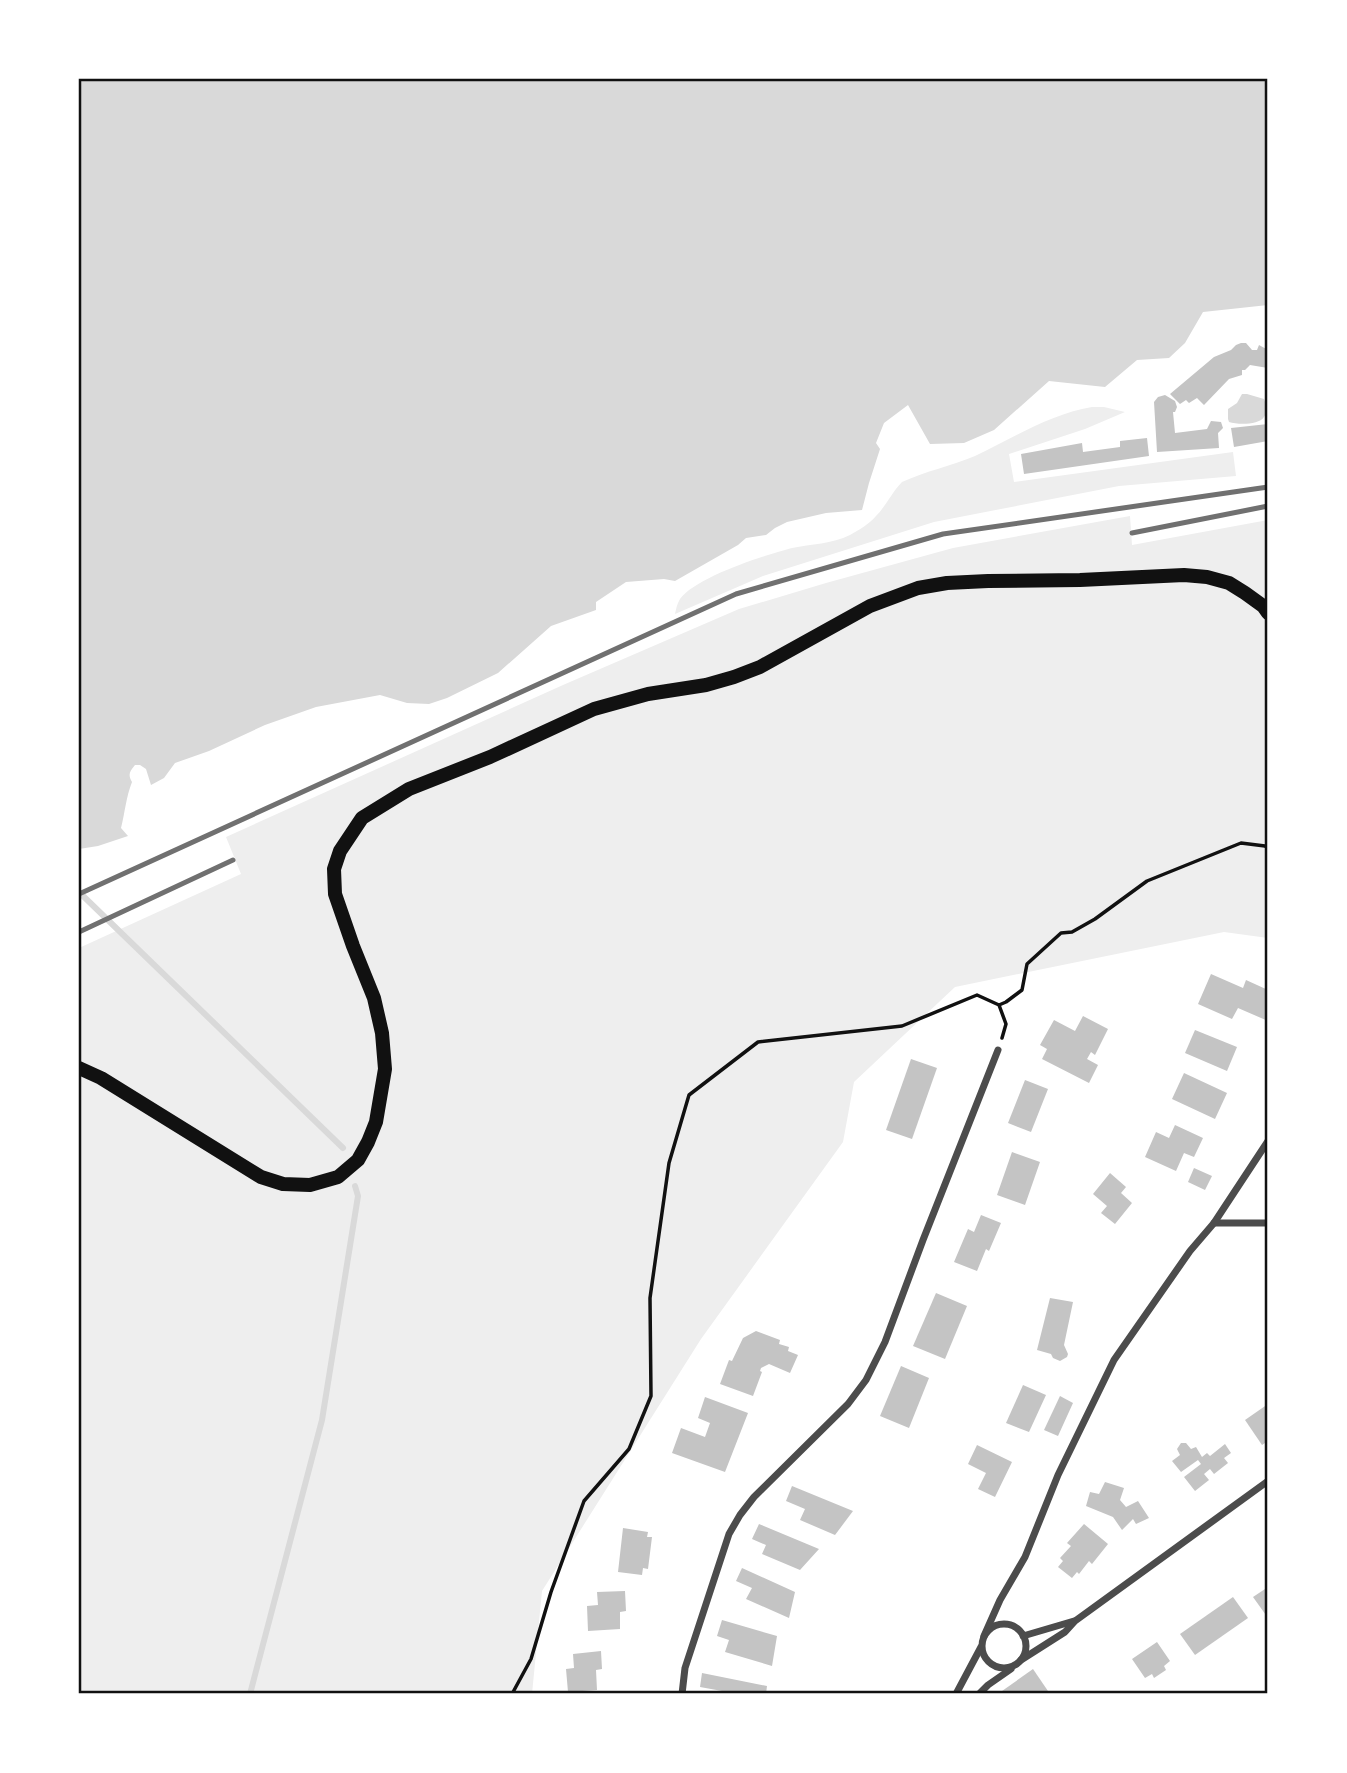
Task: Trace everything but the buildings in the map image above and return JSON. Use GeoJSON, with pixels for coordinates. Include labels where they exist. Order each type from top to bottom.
{"type":"FeatureCollection","features":[{"type":"Feature","properties":{"kind":"main road"},"geometry":{"type":"LineString","coordinates":[[79,1068],[101,1078],[261,1177],[283,1184],[310,1185],[338,1177],[358,1160],[368,1142],[376,1122],[386,1069],[374,998],[335,894],[334,869],[340,851],[362,818],[385,802],[409,789],[491,757],[594,709],[648,694],[706,685],[760,667],[870,606],[919,588],[947,583],[1184,575],[1229,583],[1268,613]]}},
{"type":"Feature","properties":{"kind":"street"},"geometry":{"type":"LineString","coordinates":[[682,1694],[685,1668],[729,1534],[754,1497],[848,1404],[866,1380],[885,1342],[998,1050]]}},
{"type":"Feature","properties":{"kind":"street"},"geometry":{"type":"LineString","coordinates":[[956,1694],[981,1647],[1000,1600],[1025,1557],[1058,1475],[1114,1360],[1190,1251],[1214,1223],[1268,1141]]}},
{"type":"Feature","properties":{"kind":"street"},"geometry":{"type":"LineString","coordinates":[[1214,1223],[1268,1223]]}},
{"type":"Feature","properties":{"kind":"street"},"geometry":{"type":"LineString","coordinates":[[979,1694],[1065,1632],[1074,1621],[1268,1481]]}},
{"type":"Feature","properties":{"kind":"street"},"geometry":{"type":"LineString","coordinates":[[1023,1636],[1074,1621]]}},
{"type":"Feature","properties":{"kind":"street"},"geometry":{"type":"LineString","coordinates":[[981,1647],[985,1659],[994,1667],[1006,1669],[1019,1663],[1026,1655],[1027,1641],[1019,1629],[1007,1624],[994,1626],[984,1636]]}},
{"type":"Feature","properties":{"kind":"path"},"geometry":{"type":"LineString","coordinates":[[999,1005],[1022,990],[1027,964],[1061,933],[1072,932],[1096,919],[1147,881],[1241,843],[1268,848]]}},
{"type":"Feature","properties":{"kind":"path"},"geometry":{"type":"LineString","coordinates":[[512,1694],[531,1659],[583,1501],[629,1449],[651,1396],[650,1298],[669,1163],[689,1095],[758,1042],[902,1026],[977,995],[999,1005],[1006,1024],[998,1050]]}},
{"type":"Feature","properties":{"kind":"shaded area"},"geometry":{"type":"Polygon","coordinates":[[[79,79],[1268,79],[1268,305],[1203,312],[1185,343],[1169,358],[1137,360],[1105,387],[1049,381],[994,430],[964,443],[930,444],[908,405],[884,423],[876,443],[880,449],[862,510],[826,513],[787,522],[766,535],[746,538],[675,581],[664,579],[626,582],[596,602],[596,610],[551,626],[498,673],[447,698],[429,704],[407,703],[380,695],[316,707],[175,763],[164,778],[151,785],[146,769],[135,765],[130,773],[132,782],[121,828],[128,836],[79,849],[79,79]]]}},
{"type":"Feature","properties":{"kind":"shaded area"},"geometry":{"type":"Polygon","coordinates":[[[1242,394],[1264,399],[1265,415],[1258,422],[1229,422],[1228,409],[1237,403],[1242,394]]]}},
{"type":"Feature","properties":{"kind":"shaded area"},"geometry":{"type":"Polygon","coordinates":[[[1092,407],[1125,412],[1085,429],[1009,454],[1014,482],[1233,452],[1236,476],[1119,486],[934,522],[763,576],[675,614],[680,599],[688,591],[715,575],[780,551],[843,538],[864,527],[883,508],[902,482],[975,456],[1061,415],[1092,407]]]}},
{"type":"Feature","properties":{"kind":"shaded area"},"geometry":{"type":"Polygon","coordinates":[[[1130,516],[1132,545],[1268,520],[1268,938],[1224,932],[955,987],[854,1082],[843,1142],[701,1339],[542,1591],[532,1694],[79,1694],[79,948],[241,874],[226,837],[739,609],[953,548],[1130,516]]]}},
{"type":"Feature","properties":{"kind":"waterway"},"geometry":{"type":"LineString","coordinates":[[79,892],[343,1148]]}},
{"type":"Feature","properties":{"kind":"waterway"},"geometry":{"type":"LineString","coordinates":[[250,1694],[322,1420],[358,1196],[355,1186]]}},
{"type":"Feature","properties":{"kind":"railway"},"geometry":{"type":"LineString","coordinates":[[79,894],[736,594],[943,534],[1268,487]]}},
{"type":"Feature","properties":{"kind":"railway"},"geometry":{"type":"LineString","coordinates":[[1132,533],[1268,506]]}},
{"type":"Feature","properties":{"kind":"railway"},"geometry":{"type":"LineString","coordinates":[[79,932],[233,860]]}}]}
